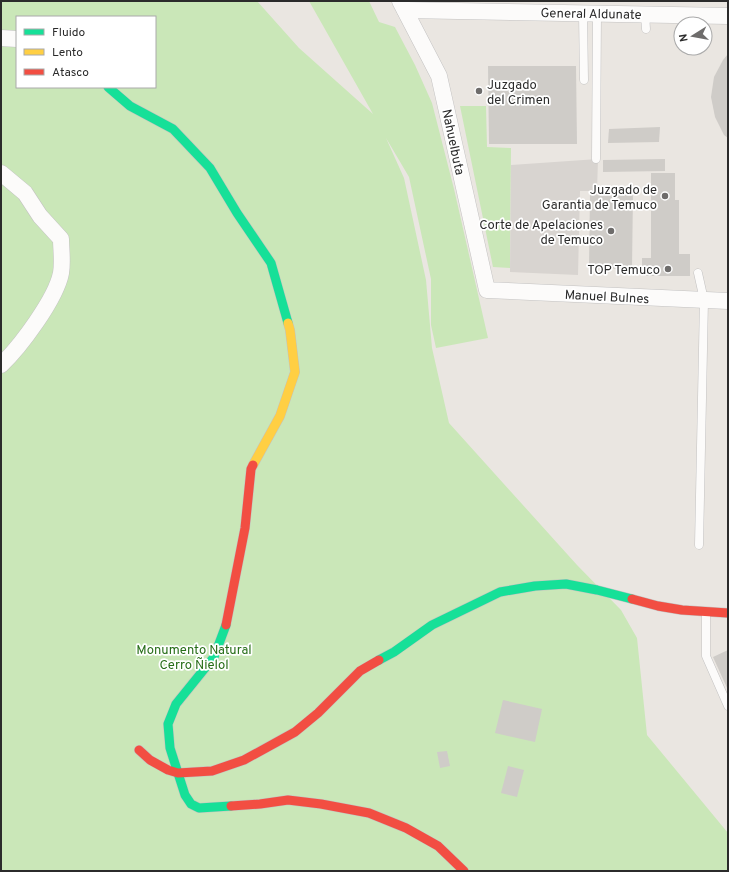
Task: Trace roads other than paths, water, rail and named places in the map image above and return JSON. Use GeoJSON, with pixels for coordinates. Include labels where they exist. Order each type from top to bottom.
{"type":"FeatureCollection","features":[{"type":"Feature","properties":{"kind":"street","name":"General Aldunate"},"geometry":{"type":"LineString","coordinates":[[403,5],[590,13],[645,22],[728,16]]}},
{"type":"Feature","properties":{"kind":"street","name":"Nahuelbuta"},"geometry":{"type":"LineString","coordinates":[[403,5],[439,76],[487,290]]}},
{"type":"Feature","properties":{"kind":"street"},"geometry":{"type":"LineString","coordinates":[[1,38],[16,39]]}},
{"type":"Feature","properties":{"kind":"street"},"geometry":{"type":"LineString","coordinates":[[109,88],[130,106],[173,129],[210,168],[237,213],[271,262],[290,330],[295,372],[280,416],[251,469],[245,528],[226,624],[214,657],[176,704],[168,724],[170,748],[185,795],[191,804],[199,808],[260,804],[288,800],[321,804],[369,813],[406,828],[438,846],[464,871]]}},
{"type":"Feature","properties":{"kind":"street"},"geometry":{"type":"LineString","coordinates":[[1,173],[25,193],[40,216],[60,239],[61,272],[54,292],[31,329],[12,355],[1,365]]}},
{"type":"Feature","properties":{"kind":"street","name":"Manuel Bulnes"},"geometry":{"type":"LineString","coordinates":[[487,290],[728,301]]}},
{"type":"Feature","properties":{"kind":"street"},"geometry":{"type":"LineString","coordinates":[[139,750],[150,760],[168,770],[178,773],[212,771],[238,762],[273,745],[295,732],[318,713],[360,671],[394,652],[432,625],[500,592],[534,586],[566,584],[658,606],[728,613]]}},
{"type":"Feature","properties":{"kind":"lane"},"geometry":{"type":"LineString","coordinates":[[584,80],[590,13]]}},
{"type":"Feature","properties":{"kind":"lane"},"geometry":{"type":"LineString","coordinates":[[590,13],[596,159]]}},
{"type":"Feature","properties":{"kind":"lane"},"geometry":{"type":"LineString","coordinates":[[698,273],[704,300],[699,545]]}},
{"type":"Feature","properties":{"kind":"lane"},"geometry":{"type":"LineString","coordinates":[[706,612],[706,656],[728,706]]}},
{"type":"Feature","properties":{"kind":"place","name":"Juzgado del Crimen"},"geometry":{"type":"Point","coordinates":[479,91]}},
{"type":"Feature","properties":{"kind":"place","name":"Juzgado de Garantia de Temuco"},"geometry":{"type":"Point","coordinates":[665,196]}},
{"type":"Feature","properties":{"kind":"place","name":"Corte de Apelaciones de Temuco"},"geometry":{"type":"Point","coordinates":[611,231]}},
{"type":"Feature","properties":{"kind":"place","name":"TOP Temuco"},"geometry":{"type":"Point","coordinates":[668,269]}},
{"type":"Feature","properties":{"kind":"park label","name":"Monumento Natural Cerro Ñielol"},"geometry":{"type":"Point","coordinates":[194,656]}}]}
